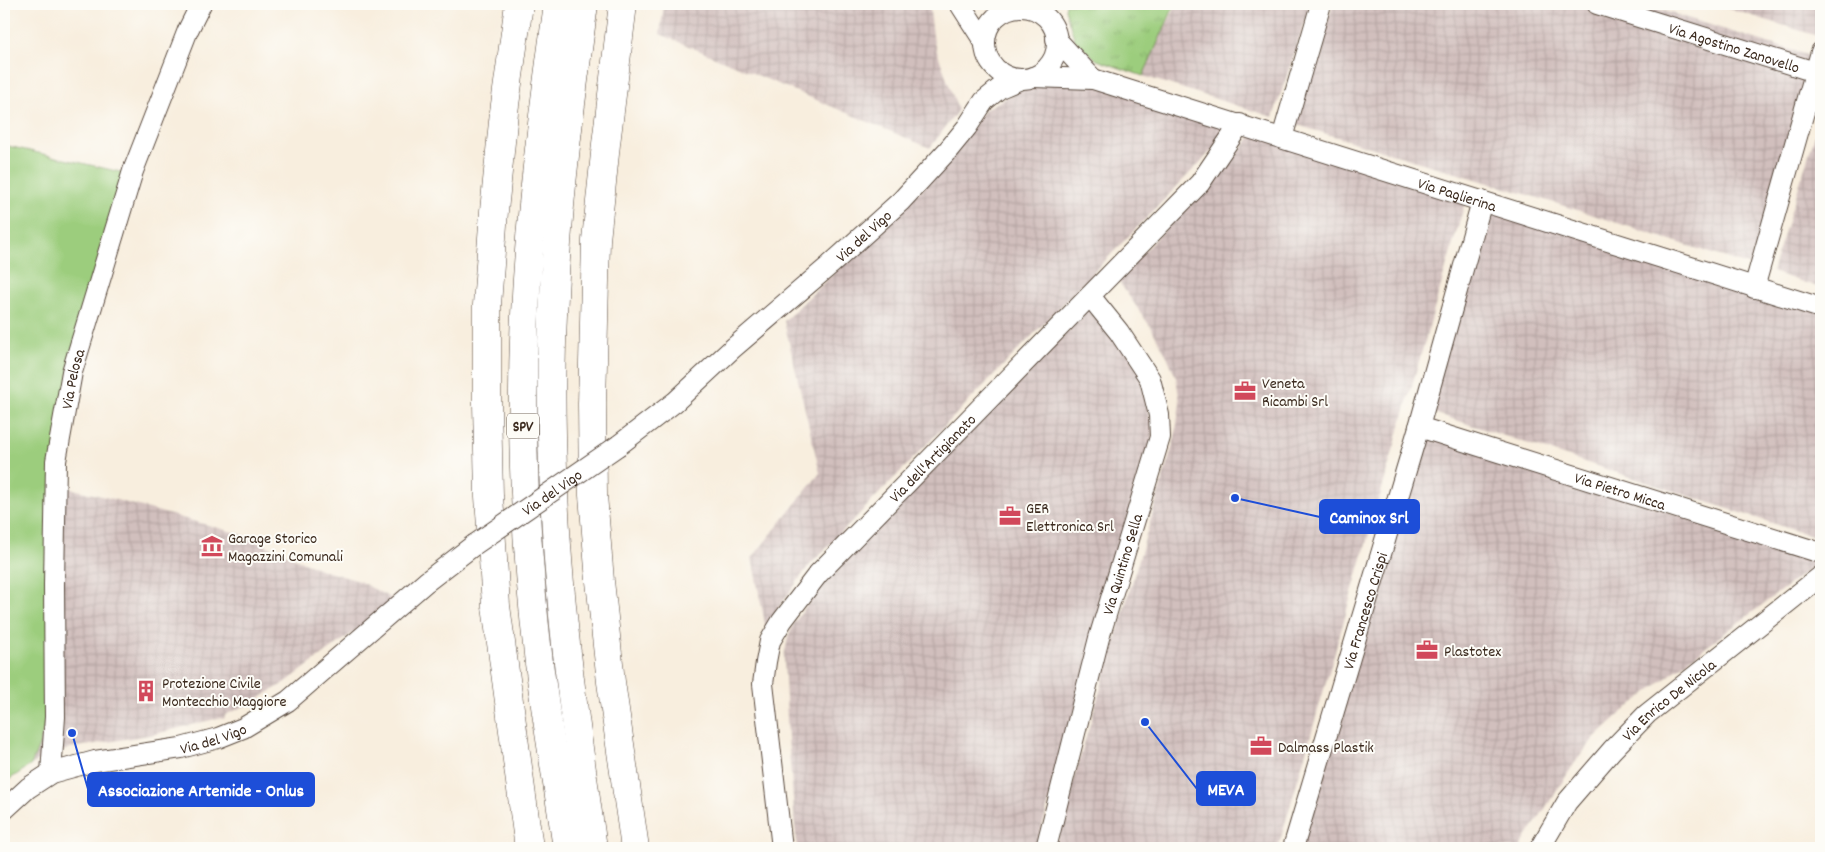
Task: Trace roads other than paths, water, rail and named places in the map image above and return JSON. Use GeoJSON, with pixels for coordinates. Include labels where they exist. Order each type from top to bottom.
{"type":"FeatureCollection","features":[{"type":"Feature","properties":{"kind":"highway"},"geometry":{"type":"LineString","coordinates":[[519,4],[504,112],[494,211],[487,305],[487,402],[489,496],[496,606],[528,848]]}},
{"type":"Feature","properties":{"kind":"highway","name":"SPV"},"geometry":{"type":"LineString","coordinates":[[558,4],[538,152],[529,241],[522,406],[524,484],[533,602],[545,705],[567,848]]}},
{"type":"Feature","properties":{"kind":"highway","name":"SPV"},"geometry":{"type":"LineString","coordinates":[[584,4],[571,101],[559,219],[554,297],[552,405],[554,492],[563,620],[593,848]]}},
{"type":"Feature","properties":{"kind":"highway"},"geometry":{"type":"LineString","coordinates":[[623,4],[596,240],[593,349],[593,495],[611,682],[634,848]]}},
{"type":"Feature","properties":{"kind":"street","name":"Via Pelosa"},"geometry":{"type":"LineString","coordinates":[[51,773],[55,717],[54,585],[56,461],[72,372],[133,171],[184,38],[201,4]]}},
{"type":"Feature","properties":{"kind":"street"},"geometry":{"type":"LineString","coordinates":[[960,4],[986,46]]}},
{"type":"Feature","properties":{"kind":"street"},"geometry":{"type":"LineString","coordinates":[[968,4],[996,16]]}},
{"type":"Feature","properties":{"kind":"street"},"geometry":{"type":"LineString","coordinates":[[1052,4],[1055,34],[1056,50],[1052,61],[1044,70],[1027,78],[1009,77],[998,71],[990,61],[985,37],[990,26],[996,16],[1006,10],[1019,6],[1038,12],[1047,19],[1055,34],[1093,79]]}},
{"type":"Feature","properties":{"kind":"street"},"geometry":{"type":"LineString","coordinates":[[1282,138],[1321,4]]}},
{"type":"Feature","properties":{"kind":"street","name":"Via Agostino Zanovello"},"geometry":{"type":"LineString","coordinates":[[1597,4],[1815,72]]}},
{"type":"Feature","properties":{"kind":"street","name":"Via del Vigo"},"geometry":{"type":"LineString","coordinates":[[984,101],[988,71],[986,46]]}},
{"type":"Feature","properties":{"kind":"street"},"geometry":{"type":"LineString","coordinates":[[1754,288],[1821,52]]}},
{"type":"Feature","properties":{"kind":"street","name":"Via del Vigo"},"geometry":{"type":"LineString","coordinates":[[4,810],[28,788],[51,773],[95,761],[181,748],[218,738],[243,728],[288,700],[426,582],[474,545],[619,445],[675,402],[732,349],[901,201],[949,149],[967,127],[984,101],[1000,88],[1027,78]]}},
{"type":"Feature","properties":{"kind":"street","name":"Via Paglierina"},"geometry":{"type":"LineString","coordinates":[[1027,78],[1093,79],[1821,308]]}},
{"type":"Feature","properties":{"kind":"street","name":"Via dell'Artigianato"},"geometry":{"type":"LineString","coordinates":[[782,848],[763,684],[770,641],[782,621],[818,574],[1200,183],[1240,124]]}},
{"type":"Feature","properties":{"kind":"street","name":"Via Francesco Crispi"},"geometry":{"type":"LineString","coordinates":[[1293,848],[1419,427],[1482,201]]}},
{"type":"Feature","properties":{"kind":"street","name":"Via Quintino Sella"},"geometry":{"type":"LineString","coordinates":[[1046,848],[1099,638],[1160,436],[1159,415],[1150,378],[1119,332],[1090,296]]}},
{"type":"Feature","properties":{"kind":"street","name":"Via Pietro Micca"},"geometry":{"type":"LineString","coordinates":[[1419,427],[1821,553]]}},
{"type":"Feature","properties":{"kind":"street","name":"Via Enrico De Nicola"},"geometry":{"type":"LineString","coordinates":[[1540,848],[1568,802],[1647,714],[1821,576]]}},
{"type":"Feature","properties":{"kind":"place","name":"Veneta Ricambi Srl"},"geometry":{"type":"Point","coordinates":[1245,391]}},
{"type":"Feature","properties":{"kind":"place","name":"Caminox Srl"},"geometry":{"type":"Point","coordinates":[1235,498]}},
{"type":"Feature","properties":{"kind":"place","name":"GER Elettronica Srl"},"geometry":{"type":"Point","coordinates":[1010,516]}},
{"type":"Feature","properties":{"kind":"place","name":"Garage Storico Magazzini Comunali"},"geometry":{"type":"Point","coordinates":[212,546]}},
{"type":"Feature","properties":{"kind":"place","name":"Plastotex"},"geometry":{"type":"Point","coordinates":[1427,650]}},
{"type":"Feature","properties":{"kind":"place","name":"Protezione Civile Montecchio Maggiore"},"geometry":{"type":"Point","coordinates":[146,691]}},
{"type":"Feature","properties":{"kind":"place","name":"MEVA"},"geometry":{"type":"Point","coordinates":[1145,722]}},
{"type":"Feature","properties":{"kind":"place","name":"Associazione Artemide - Onlus"},"geometry":{"type":"Point","coordinates":[72,733]}},
{"type":"Feature","properties":{"kind":"place","name":"Dalmass Plastik"},"geometry":{"type":"Point","coordinates":[1261,746]}}]}
